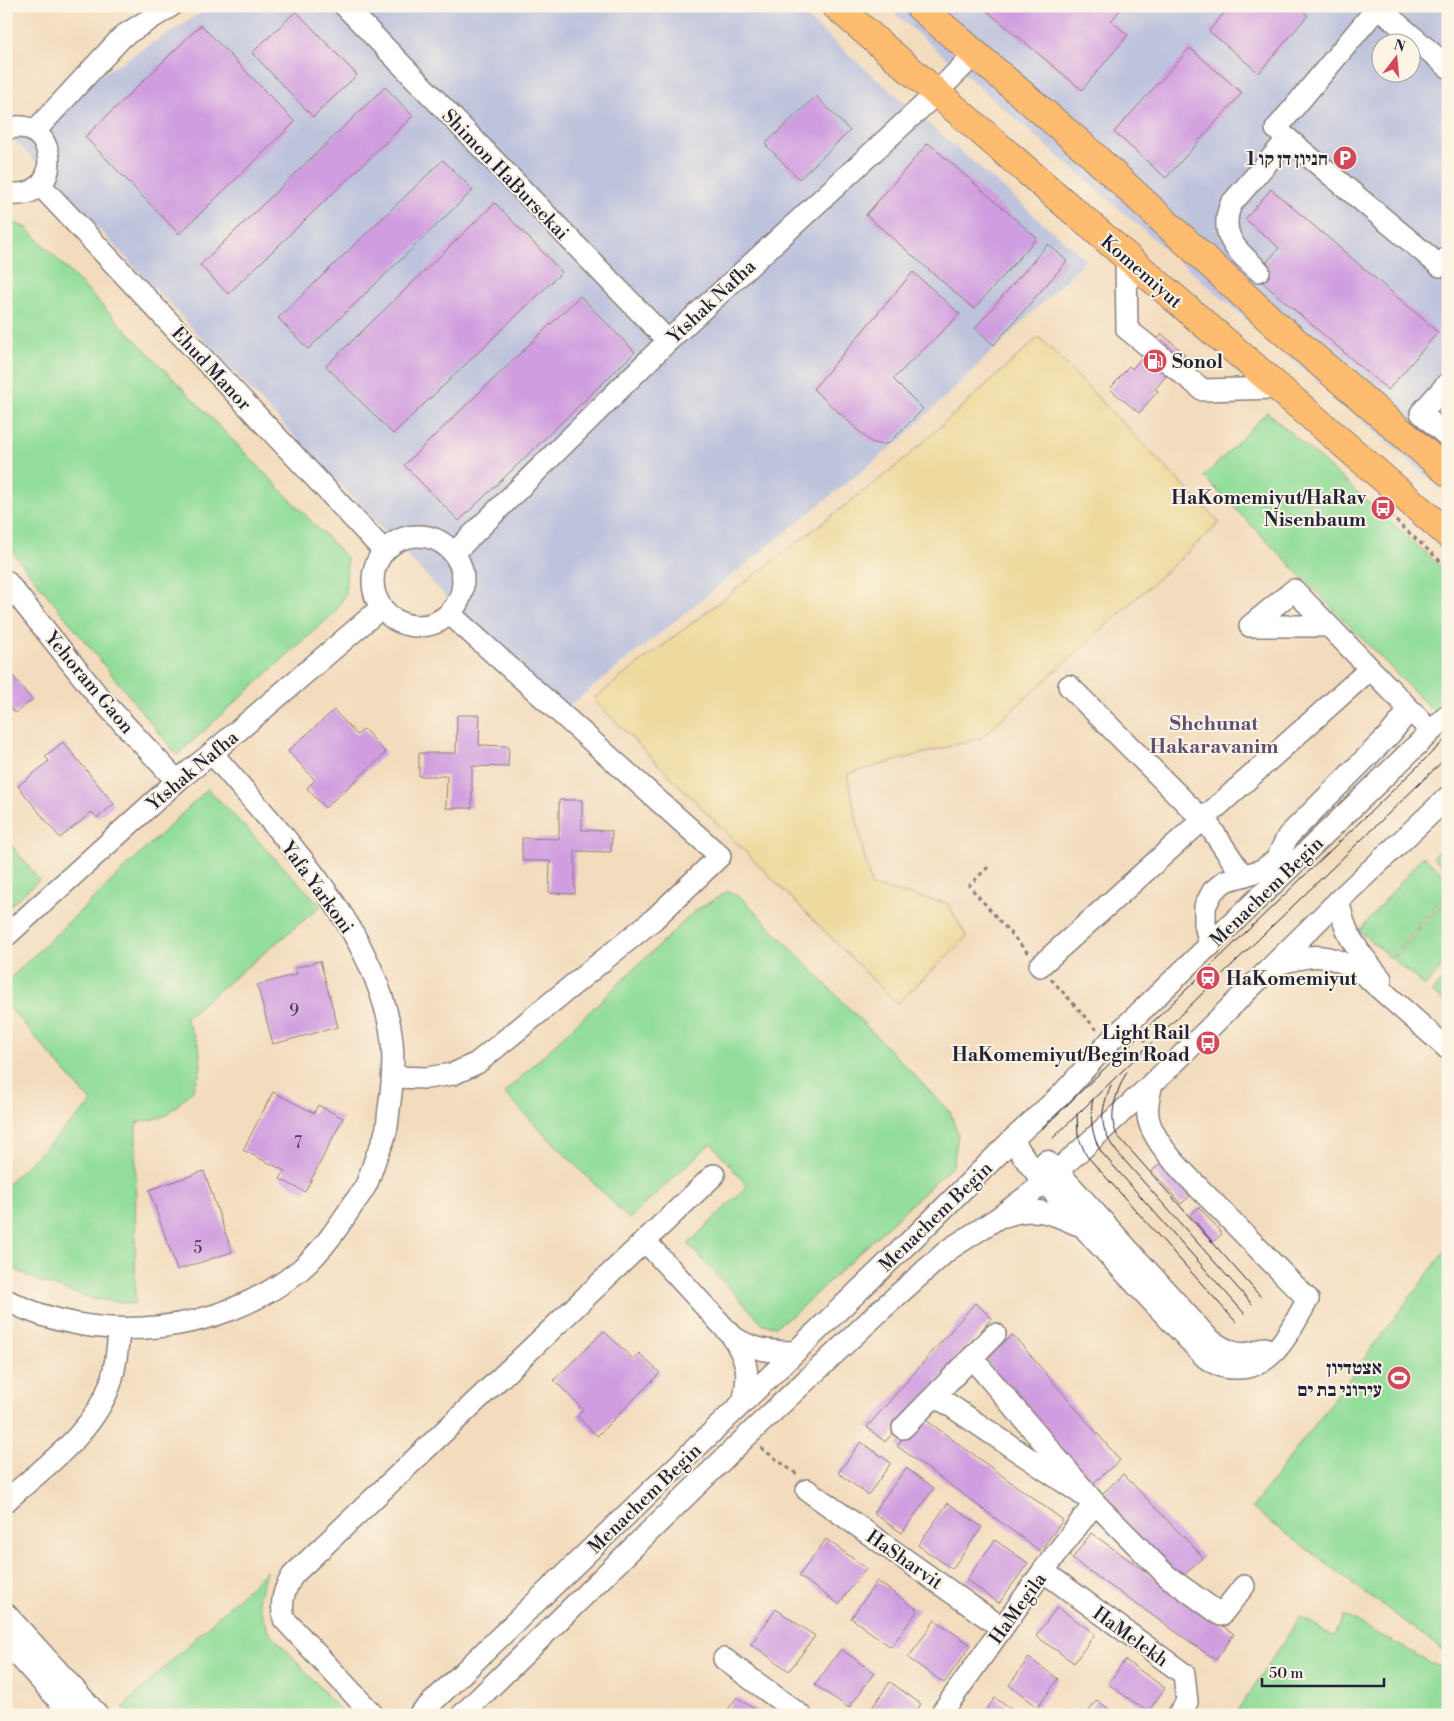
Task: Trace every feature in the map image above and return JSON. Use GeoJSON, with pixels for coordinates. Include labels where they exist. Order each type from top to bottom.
{"type":"FeatureCollection","features":[{"type":"Feature","properties":{"kind":"main road","name":"Komemiyut"},"geometry":{"type":"LineString","coordinates":[[836,6],[1448,534]]}},
{"type":"Feature","properties":{"kind":"main road"},"geometry":{"type":"LineString","coordinates":[[919,6],[1085,148],[1275,324],[1448,472]]}},
{"type":"Feature","properties":{"kind":"street"},"geometry":{"type":"LineString","coordinates":[[34,132],[123,36],[171,6]]}},
{"type":"Feature","properties":{"kind":"street","name":"Shimon HaBursekai"},"geometry":{"type":"LineString","coordinates":[[345,6],[668,341]]}},
{"type":"Feature","properties":{"kind":"street"},"geometry":{"type":"LineString","coordinates":[[1448,67],[1378,7],[1276,129],[1440,266],[1448,257]]}},
{"type":"Feature","properties":{"kind":"street","name":"Ytshak Nafha"},"geometry":{"type":"LineString","coordinates":[[454,553],[668,341],[936,93],[975,54]]}},
{"type":"Feature","properties":{"kind":"street"},"geometry":{"type":"LineString","coordinates":[[6,129],[23,128],[34,132],[42,140],[49,152],[50,164],[47,176],[40,185],[30,192],[19,195],[6,193]]}},
{"type":"Feature","properties":{"kind":"street"},"geometry":{"type":"LineString","coordinates":[[1258,271],[1239,254],[1228,236],[1226,216],[1231,204],[1288,139]]}},
{"type":"Feature","properties":{"kind":"street","name":"Ehud Manor"},"geometry":{"type":"LineString","coordinates":[[40,185],[384,551]]}},
{"type":"Feature","properties":{"kind":"street"},"geometry":{"type":"LineString","coordinates":[[1126,258],[1127,329],[1203,390],[1279,388]]}},
{"type":"Feature","properties":{"kind":"street"},"geometry":{"type":"LineString","coordinates":[[1448,383],[1421,413],[1448,437]]}},
{"type":"Feature","properties":{"kind":"street"},"geometry":{"type":"LineString","coordinates":[[412,536],[428,537],[442,543],[454,553],[462,570],[464,586],[460,601],[450,614],[438,622],[423,627],[407,625],[392,619],[381,608],[374,591],[373,576],[384,551],[397,542],[412,536]]}},
{"type":"Feature","properties":{"kind":"street","name":"Yehoram Gaon"},"geometry":{"type":"LineString","coordinates":[[6,581],[98,696],[177,781]]}},
{"type":"Feature","properties":{"kind":"street","name":"Ytshak Nafha"},"geometry":{"type":"LineString","coordinates":[[6,936],[177,781],[381,608]]}},
{"type":"Feature","properties":{"kind":"street"},"geometry":{"type":"LineString","coordinates":[[394,1077],[426,1078],[453,1074],[477,1063],[654,919],[720,856],[450,614]]}},
{"type":"Feature","properties":{"kind":"street"},"geometry":{"type":"LineString","coordinates":[[1328,626],[1430,731]]}},
{"type":"Feature","properties":{"kind":"street"},"geometry":{"type":"LineString","coordinates":[[1040,966],[1370,669]]}},
{"type":"Feature","properties":{"kind":"street"},"geometry":{"type":"LineString","coordinates":[[1069,686],[1203,819],[1243,876]]}},
{"type":"Feature","properties":{"kind":"street"},"geometry":{"type":"LineString","coordinates":[[1210,946],[1205,924],[1205,906],[1213,891],[1225,881],[1262,870],[1276,860],[1288,836],[1411,711]]}},
{"type":"Feature","properties":{"kind":"street","name":"Menachem Begin"},"geometry":{"type":"LineString","coordinates":[[419,1715],[1013,1139],[1062,1094],[1109,1042],[1448,715]]}},
{"type":"Feature","properties":{"kind":"street","name":"Yafa Yarkoni"},"geometry":{"type":"LineString","coordinates":[[6,1300],[22,1308],[66,1323],[119,1329],[178,1325],[221,1313],[264,1295],[300,1269],[330,1239],[366,1184],[387,1130],[394,1077],[390,1028],[378,984],[346,921],[302,861],[212,753]]}},
{"type":"Feature","properties":{"kind":"street","name":"Menachem Begin"},"geometry":{"type":"LineString","coordinates":[[462,1715],[746,1437],[882,1309],[948,1250],[998,1218],[1082,1149],[1448,797]]}},
{"type":"Feature","properties":{"kind":"street"},"geometry":{"type":"LineString","coordinates":[[1339,900],[1341,914],[1348,935],[1383,982],[1420,1025]]}},
{"type":"Feature","properties":{"kind":"street"},"geometry":{"type":"LineString","coordinates":[[1272,966],[1294,959],[1314,956],[1333,958],[1349,965],[1362,973],[1448,1049]]}},
{"type":"Feature","properties":{"kind":"street"},"geometry":{"type":"LineString","coordinates":[[1152,1083],[1147,1110],[1153,1132],[1167,1152],[1308,1300]]}},
{"type":"Feature","properties":{"kind":"street"},"geometry":{"type":"LineString","coordinates":[[1013,1139],[1027,1162],[1051,1176],[1209,1339],[1220,1347],[1240,1354],[1250,1354],[1263,1349],[1276,1340],[1308,1300]]}},
{"type":"Feature","properties":{"kind":"street"},"geometry":{"type":"LineString","coordinates":[[373,1715],[284,1618],[282,1602],[287,1584],[293,1575],[714,1175]]}},
{"type":"Feature","properties":{"kind":"street"},"geometry":{"type":"LineString","coordinates":[[1051,1176],[1081,1226],[1206,1358],[1222,1368],[1244,1369],[1264,1361],[1290,1331],[1308,1300]]}},
{"type":"Feature","properties":{"kind":"street"},"geometry":{"type":"LineString","coordinates":[[998,1218],[1018,1211],[1043,1211],[1053,1213],[1081,1226]]}},
{"type":"Feature","properties":{"kind":"street"},"geometry":{"type":"LineString","coordinates":[[644,1241],[732,1336],[742,1344],[774,1352],[794,1352]]}},
{"type":"Feature","properties":{"kind":"street"},"geometry":{"type":"LineString","coordinates":[[6,1501],[79,1436],[98,1410],[111,1382],[117,1358],[119,1329]]}},
{"type":"Feature","properties":{"kind":"street"},"geometry":{"type":"LineString","coordinates":[[903,1428],[995,1334]]}},
{"type":"Feature","properties":{"kind":"street"},"geometry":{"type":"LineString","coordinates":[[732,1336],[742,1352],[747,1370],[748,1380],[742,1402]]}},
{"type":"Feature","properties":{"kind":"street"},"geometry":{"type":"LineString","coordinates":[[972,1358],[1094,1503],[1166,1576],[1221,1615],[1244,1586]]}},
{"type":"Feature","properties":{"kind":"street"},"geometry":{"type":"LineString","coordinates":[[936,1396],[1094,1503]]}},
{"type":"Feature","properties":{"kind":"street","name":"HaSharvit"},"geometry":{"type":"LineString","coordinates":[[807,1490],[1002,1628]]}},
{"type":"Feature","properties":{"kind":"street","name":"HaMegila"},"geometry":{"type":"LineString","coordinates":[[940,1715],[1094,1503]]}},
{"type":"Feature","properties":{"kind":"street","name":"HaMelekh"},"geometry":{"type":"LineString","coordinates":[[1043,1571],[1184,1674],[1187,1702],[1178,1715]]}},
{"type":"Feature","properties":{"kind":"street"},"geometry":{"type":"LineString","coordinates":[[6,1614],[98,1715]]}},
{"type":"Feature","properties":{"kind":"street"},"geometry":{"type":"LineString","coordinates":[[6,1642],[72,1715]]}},
{"type":"Feature","properties":{"kind":"street"},"geometry":{"type":"LineString","coordinates":[[724,1659],[800,1715]]}},
{"type":"Feature","properties":{"kind":"path"},"geometry":{"type":"LineString","coordinates":[[988,867],[969,886],[1095,1028]]}},
{"type":"Feature","properties":{"kind":"path"},"geometry":{"type":"LineString","coordinates":[[1144,1041],[1150,1035]]}},
{"type":"Feature","properties":{"kind":"path"},"geometry":{"type":"LineString","coordinates":[[776,1459],[789,1469]]}},
{"type":"Feature","properties":{"kind":"shaded area"},"geometry":{"type":"Polygon","coordinates":[[[212,6],[793,6],[1086,260],[905,436],[558,715],[8,133],[212,6]]]}},
{"type":"Feature","properties":{"kind":"shaded area"},"geometry":{"type":"Polygon","coordinates":[[[886,6],[1448,6],[1448,495],[886,6]]]}},
{"type":"Feature","properties":{"kind":"green space"},"geometry":{"type":"Polygon","coordinates":[[[6,222],[12,222],[27,228],[347,558],[346,594],[334,613],[177,755],[6,544],[6,222]]]}},
{"type":"Feature","properties":{"kind":"green space"},"geometry":{"type":"Polygon","coordinates":[[[1267,412],[1448,573],[1448,700],[1436,714],[1204,477],[1267,412]]]}},
{"type":"Feature","properties":{"kind":"green space"},"geometry":{"type":"Polygon","coordinates":[[[208,789],[321,906],[185,1018],[199,1046],[201,1066],[192,1091],[167,1115],[136,1123],[135,1304],[94,1299],[43,1283],[6,1265],[6,1185],[92,1103],[6,1003],[6,982],[208,789]]]}},
{"type":"Feature","properties":{"kind":"green space"},"geometry":{"type":"Polygon","coordinates":[[[6,838],[39,880],[6,909],[6,838]]]}},
{"type":"Feature","properties":{"kind":"green space"},"geometry":{"type":"Polygon","coordinates":[[[1448,840],[1448,870],[1433,857],[1448,840]]]}},
{"type":"Feature","properties":{"kind":"green space"},"geometry":{"type":"Polygon","coordinates":[[[1423,856],[1448,877],[1448,892],[1391,958],[1359,931],[1423,856]]]}},
{"type":"Feature","properties":{"kind":"green space"},"geometry":{"type":"Polygon","coordinates":[[[728,891],[743,899],[950,1112],[958,1135],[953,1165],[794,1314],[776,1326],[763,1324],[688,1244],[747,1186],[711,1143],[629,1219],[504,1093],[695,911],[728,891]]]}},
{"type":"Feature","properties":{"kind":"green space"},"geometry":{"type":"Polygon","coordinates":[[[1448,896],[1448,960],[1425,986],[1393,959],[1448,896]]]}},
{"type":"Feature","properties":{"kind":"green space"},"geometry":{"type":"Polygon","coordinates":[[[1448,974],[1448,1005],[1432,992],[1448,974]]]}},
{"type":"Feature","properties":{"kind":"green space","name":"אצטדיון עירוני בת ים"},"geometry":{"type":"Polygon","coordinates":[[[1448,1247],[1448,1654],[1252,1508],[1448,1247]]]}},
{"type":"Feature","properties":{"kind":"green space"},"geometry":{"type":"Polygon","coordinates":[[[266,1571],[258,1601],[268,1630],[345,1715],[131,1715],[123,1707],[266,1571]]]}},
{"type":"Feature","properties":{"kind":"green space"},"geometry":{"type":"Polygon","coordinates":[[[1344,1615],[1448,1672],[1448,1705],[1443,1715],[1235,1715],[1300,1617],[1334,1637],[1344,1615]]]}},
{"type":"Feature","properties":{"kind":"sand"},"geometry":{"type":"Polygon","coordinates":[[[1039,337],[1220,523],[981,738],[847,774],[871,886],[947,903],[967,937],[897,1004],[593,699],[899,464],[1039,337]]]}},
{"type":"Feature","properties":{"kind":"building"},"geometry":{"type":"Polygon","coordinates":[[[981,6],[1123,6],[1111,21],[1128,35],[1082,90],[981,6]]]}},
{"type":"Feature","properties":{"kind":"building"},"geometry":{"type":"Polygon","coordinates":[[[1230,6],[1298,6],[1308,15],[1259,73],[1209,31],[1230,6]]]}},
{"type":"Feature","properties":{"kind":"building"},"geometry":{"type":"Polygon","coordinates":[[[296,11],[357,75],[313,117],[252,53],[296,11]]]}},
{"type":"Feature","properties":{"kind":"building"},"geometry":{"type":"Polygon","coordinates":[[[201,25],[295,122],[179,234],[85,137],[201,25]]]}},
{"type":"Feature","properties":{"kind":"building"},"geometry":{"type":"Polygon","coordinates":[[[1190,48],[1242,93],[1166,178],[1114,132],[1190,48]]]}},
{"type":"Feature","properties":{"kind":"building"},"geometry":{"type":"Polygon","coordinates":[[[385,87],[413,116],[228,294],[200,265],[385,87]]]}},
{"type":"Feature","properties":{"kind":"building"},"geometry":{"type":"Polygon","coordinates":[[[816,96],[850,131],[799,179],[765,144],[816,96]]]}},
{"type":"Feature","properties":{"kind":"building"},"geometry":{"type":"Polygon","coordinates":[[[928,143],[1037,238],[974,309],[866,215],[928,143]]]}},
{"type":"Feature","properties":{"kind":"building"},"geometry":{"type":"Polygon","coordinates":[[[443,160],[473,190],[308,349],[278,318],[443,160]]]}},
{"type":"Feature","properties":{"kind":"building"},"geometry":{"type":"Polygon","coordinates":[[[1271,189],[1438,332],[1388,390],[1255,276],[1279,248],[1245,219],[1271,189]]]}},
{"type":"Feature","properties":{"kind":"building"},"geometry":{"type":"Polygon","coordinates":[[[495,203],[562,272],[393,434],[326,366],[495,203]]]}},
{"type":"Feature","properties":{"kind":"building"},"geometry":{"type":"Polygon","coordinates":[[[1048,244],[1067,261],[994,345],[975,328],[1048,244]]]}},
{"type":"Feature","properties":{"kind":"building"},"geometry":{"type":"Polygon","coordinates":[[[913,272],[960,314],[893,379],[923,409],[889,443],[880,445],[871,442],[813,389],[913,272]]]}},
{"type":"Feature","properties":{"kind":"building"},"geometry":{"type":"Polygon","coordinates":[[[580,296],[635,352],[459,521],[404,465],[580,296]]]}},
{"type":"Feature","properties":{"kind":"building"},"geometry":{"type":"Polygon","coordinates":[[[1162,334],[1185,354],[1155,389],[1158,391],[1139,413],[1110,389],[1129,366],[1132,369],[1162,334]]]}},
{"type":"Feature","properties":{"kind":"building"},"geometry":{"type":"Polygon","coordinates":[[[6,667],[32,700],[15,713],[10,707],[6,711],[6,667]]]}},
{"type":"Feature","properties":{"kind":"building"},"geometry":{"type":"Polygon","coordinates":[[[334,710],[357,735],[364,729],[386,753],[325,808],[307,788],[315,780],[288,751],[334,710]]]}},
{"type":"Feature","properties":{"kind":"building"},"geometry":{"type":"Polygon","coordinates":[[[457,715],[480,715],[479,745],[509,746],[508,767],[472,766],[472,808],[446,808],[447,776],[419,776],[419,753],[456,753],[457,715]]]}},
{"type":"Feature","properties":{"kind":"building"},"geometry":{"type":"Polygon","coordinates":[[[63,742],[114,804],[97,818],[92,812],[60,838],[18,786],[49,761],[45,756],[63,742]]]}},
{"type":"Feature","properties":{"kind":"building"},"geometry":{"type":"Polygon","coordinates":[[[559,800],[582,800],[582,830],[612,831],[611,852],[575,851],[575,894],[549,893],[550,861],[522,861],[522,838],[559,839],[559,800]]]}},
{"type":"Feature","properties":{"kind":"building"},"geometry":{"type":"Polygon","coordinates":[[[320,961],[338,1027],[273,1044],[257,985],[297,974],[295,968],[320,961]]]}},
{"type":"Feature","properties":{"kind":"building"},"geometry":{"type":"Polygon","coordinates":[[[273,1092],[314,1113],[318,1105],[343,1118],[305,1192],[280,1179],[285,1171],[243,1150],[273,1092]]]}},
{"type":"Feature","properties":{"kind":"building"},"geometry":{"type":"Polygon","coordinates":[[[1161,1163],[1190,1196],[1181,1204],[1152,1171],[1161,1163]]]}},
{"type":"Feature","properties":{"kind":"building"},"geometry":{"type":"Polygon","coordinates":[[[204,1171],[232,1252],[177,1270],[149,1190],[204,1171]]]}},
{"type":"Feature","properties":{"kind":"building"},"geometry":{"type":"Polygon","coordinates":[[[1199,1207],[1222,1234],[1213,1242],[1190,1215],[1199,1207]]]}},
{"type":"Feature","properties":{"kind":"building"},"geometry":{"type":"Polygon","coordinates":[[[975,1303],[992,1318],[885,1442],[867,1427],[975,1303]]]}},
{"type":"Feature","properties":{"kind":"building"},"geometry":{"type":"Polygon","coordinates":[[[604,1331],[633,1359],[639,1353],[660,1373],[597,1436],[577,1416],[583,1410],[554,1380],[604,1331]]]}},
{"type":"Feature","properties":{"kind":"building"},"geometry":{"type":"Polygon","coordinates":[[[1013,1335],[1120,1460],[1091,1485],[984,1359],[1013,1335]]]}},
{"type":"Feature","properties":{"kind":"building"},"geometry":{"type":"Polygon","coordinates":[[[919,1415],[1063,1520],[1040,1551],[897,1446],[919,1415]]]}},
{"type":"Feature","properties":{"kind":"building"},"geometry":{"type":"Polygon","coordinates":[[[861,1442],[891,1463],[868,1495],[838,1473],[861,1442]]]}},
{"type":"Feature","properties":{"kind":"building"},"geometry":{"type":"Polygon","coordinates":[[[906,1468],[934,1488],[902,1533],[873,1513],[906,1468]]]}},
{"type":"Feature","properties":{"kind":"building"},"geometry":{"type":"Polygon","coordinates":[[[1123,1474],[1203,1557],[1179,1580],[1099,1497],[1123,1474]]]}},
{"type":"Feature","properties":{"kind":"building"},"geometry":{"type":"Polygon","coordinates":[[[948,1503],[982,1527],[952,1569],[918,1545],[948,1503]]]}},
{"type":"Feature","properties":{"kind":"building"},"geometry":{"type":"Polygon","coordinates":[[[1091,1533],[1234,1634],[1216,1660],[1072,1559],[1091,1533]]]}},
{"type":"Feature","properties":{"kind":"building"},"geometry":{"type":"Polygon","coordinates":[[[826,1539],[866,1568],[839,1604],[799,1576],[826,1539]]]}},
{"type":"Feature","properties":{"kind":"building"},"geometry":{"type":"Polygon","coordinates":[[[995,1540],[1028,1563],[999,1603],[966,1580],[995,1540]]]}},
{"type":"Feature","properties":{"kind":"building"},"geometry":{"type":"Polygon","coordinates":[[[877,1581],[918,1610],[891,1647],[851,1618],[877,1581]]]}},
{"type":"Feature","properties":{"kind":"building"},"geometry":{"type":"Polygon","coordinates":[[[1057,1607],[1095,1634],[1074,1663],[1036,1636],[1057,1607]]]}},
{"type":"Feature","properties":{"kind":"building"},"geometry":{"type":"Polygon","coordinates":[[[776,1609],[815,1636],[789,1671],[751,1644],[776,1609]]]}},
{"type":"Feature","properties":{"kind":"building"},"geometry":{"type":"Polygon","coordinates":[[[935,1620],[971,1645],[944,1683],[908,1658],[935,1620]]]}},
{"type":"Feature","properties":{"kind":"building"},"geometry":{"type":"Polygon","coordinates":[[[841,1649],[874,1673],[849,1708],[815,1685],[841,1649]]]}},
{"type":"Feature","properties":{"kind":"building"},"geometry":{"type":"Polygon","coordinates":[[[1029,1658],[1058,1679],[1038,1707],[1009,1685],[1029,1658]]]}},
{"type":"Feature","properties":{"kind":"building"},"geometry":{"type":"Polygon","coordinates":[[[1125,1660],[1165,1688],[1148,1712],[1108,1684],[1125,1660]]]}},
{"type":"Feature","properties":{"kind":"building"},"geometry":{"type":"Polygon","coordinates":[[[890,1682],[921,1704],[914,1715],[867,1715],[890,1682]]]}},
{"type":"Feature","properties":{"kind":"building"},"geometry":{"type":"Polygon","coordinates":[[[737,1697],[762,1715],[724,1715],[737,1697]]]}},
{"type":"Feature","properties":{"kind":"building"},"geometry":{"type":"Polygon","coordinates":[[[995,1698],[1019,1715],[982,1715],[995,1698]]]}},
{"type":"Feature","properties":{"kind":"building"},"geometry":{"type":"Polygon","coordinates":[[[1097,1700],[1117,1715],[1086,1715],[1097,1700]]]}},
{"type":"Feature","properties":{"kind":"tram line"},"geometry":{"type":"LineString","coordinates":[[1042,1129],[1448,737]]}},
{"type":"Feature","properties":{"kind":"tram line"},"geometry":{"type":"LineString","coordinates":[[1053,1138],[1448,756]]}},
{"type":"Feature","properties":{"kind":"tram line"},"geometry":{"type":"LineString","coordinates":[[1127,1072],[1117,1094],[1113,1111],[1114,1128],[1117,1135],[1260,1296]]}},
{"type":"Feature","properties":{"kind":"tram line"},"geometry":{"type":"LineString","coordinates":[[1111,1085],[1103,1112],[1106,1135],[1111,1143],[1252,1304]]}},
{"type":"Feature","properties":{"kind":"tram line"},"geometry":{"type":"LineString","coordinates":[[1093,1098],[1091,1112],[1092,1127],[1102,1153],[1244,1313]]}},
{"type":"Feature","properties":{"kind":"tram line"},"geometry":{"type":"LineString","coordinates":[[1077,1114],[1078,1136],[1086,1155],[1236,1322]]}},
{"type":"Feature","properties":{"kind":"place","name":"חניון דן קו 1"},"geometry":{"type":"Point","coordinates":[1345,158]}},
{"type":"Feature","properties":{"kind":"place","name":"Sonol"},"geometry":{"type":"Point","coordinates":[1155,361]}},
{"type":"Feature","properties":{"kind":"place","name":"HaKomemiyut/HaRav Nisenbaum"},"geometry":{"type":"Point","coordinates":[1383,508]}},
{"type":"Feature","properties":{"kind":"place","name":"HaKomemiyut"},"geometry":{"type":"Point","coordinates":[1208,978]}},
{"type":"Feature","properties":{"kind":"place","name":"Light Rail HaKomemiyut/Begin Road"},"geometry":{"type":"Point","coordinates":[1208,1043]}},
{"type":"Feature","properties":{"kind":"place","name":"אצטדיון עירוני בת ים"},"geometry":{"type":"Point","coordinates":[1399,1378]}},
{"type":"Feature","properties":{"kind":"district","name":"Shchunat Hakaravanim"},"geometry":{"type":"Point","coordinates":[1214,734]}}]}
